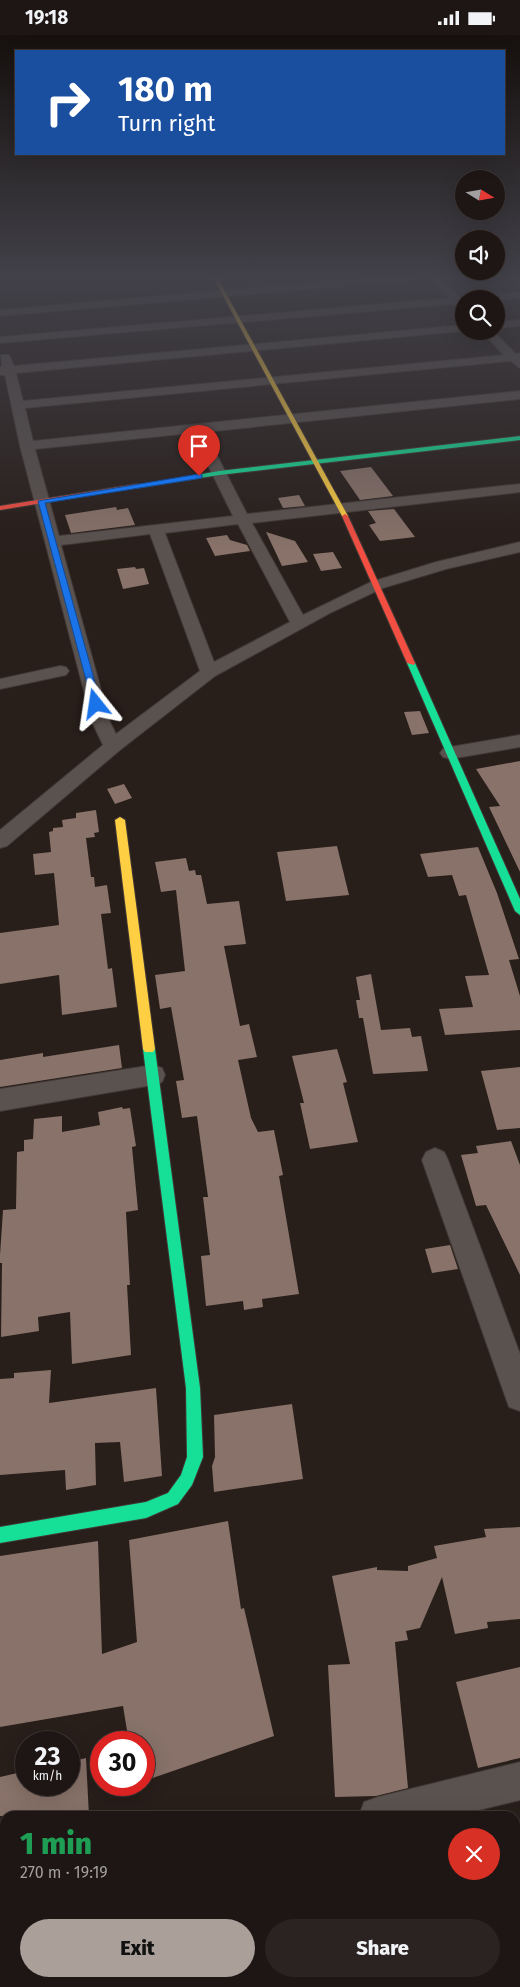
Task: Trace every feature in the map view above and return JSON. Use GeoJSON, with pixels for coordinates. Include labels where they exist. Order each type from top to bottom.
{"type":"FeatureCollection","features":[{"type":"Feature","properties":{"kind":"street"},"geometry":{"type":"LineString","coordinates":[[4,370],[25,368]]}},
{"type":"Feature","properties":{"kind":"street"},"geometry":{"type":"LineString","coordinates":[[264,368],[340,508],[377,585],[450,753],[514,881],[520,911]]}},
{"type":"Feature","properties":{"kind":"street"},"geometry":{"type":"LineString","coordinates":[[17,405],[416,368]]}},
{"type":"Feature","properties":{"kind":"street"},"geometry":{"type":"LineString","coordinates":[[4,370],[11,375],[27,446],[101,722],[113,746]]}},
{"type":"Feature","properties":{"kind":"street"},"geometry":{"type":"LineString","coordinates":[[27,446],[520,395]]}},
{"type":"Feature","properties":{"kind":"street"},"geometry":{"type":"LineString","coordinates":[[197,429],[242,519],[299,623]]}},
{"type":"Feature","properties":{"kind":"street"},"geometry":{"type":"LineString","coordinates":[[0,508],[219,473],[520,438]]}},
{"type":"Feature","properties":{"kind":"street"},"geometry":{"type":"LineString","coordinates":[[52,541],[520,488]]}},
{"type":"Feature","properties":{"kind":"street"},"geometry":{"type":"LineString","coordinates":[[156,529],[209,672]]}},
{"type":"Feature","properties":{"kind":"street"},"geometry":{"type":"LineString","coordinates":[[1,836],[209,672],[299,623],[377,585],[442,565],[520,547]]}},
{"type":"Feature","properties":{"kind":"street"},"geometry":{"type":"LineString","coordinates":[[0,684],[60,671]]}},
{"type":"Feature","properties":{"kind":"street"},"geometry":{"type":"LineString","coordinates":[[450,753],[520,741]]}},
{"type":"Feature","properties":{"kind":"street"},"geometry":{"type":"LineString","coordinates":[[0,1535],[146,1510],[173,1499],[187,1480],[195,1457],[194,1388],[120,819]]}},
{"type":"Feature","properties":{"kind":"street"},"geometry":{"type":"LineString","coordinates":[[0,1100],[153,1075]]}},
{"type":"Feature","properties":{"kind":"street"},"geometry":{"type":"LineString","coordinates":[[435,1160],[520,1397]]}},
{"type":"Feature","properties":{"kind":"street"},"geometry":{"type":"LineString","coordinates":[[416,1811],[431,1809],[520,1781]]}},
{"type":"Feature","properties":{"kind":"building"},"geometry":{"type":"Polygon","coordinates":[[[371,467],[393,496],[360,500],[340,471],[371,467]]]}},
{"type":"Feature","properties":{"kind":"building"},"geometry":{"type":"Polygon","coordinates":[[[299,495],[305,506],[283,508],[278,498],[299,495]]]}},
{"type":"Feature","properties":{"kind":"building"},"geometry":{"type":"Polygon","coordinates":[[[116,507],[117,510],[128,508],[135,525],[71,533],[65,515],[116,507]]]}},
{"type":"Feature","properties":{"kind":"building"},"geometry":{"type":"Polygon","coordinates":[[[394,509],[415,537],[380,541],[369,525],[376,523],[368,511],[394,509]]]}},
{"type":"Feature","properties":{"kind":"building"},"geometry":{"type":"Polygon","coordinates":[[[266,532],[295,541],[308,562],[282,566],[266,532]]]}},
{"type":"Feature","properties":{"kind":"building"},"geometry":{"type":"Polygon","coordinates":[[[227,535],[230,540],[247,545],[250,551],[215,556],[206,538],[227,535]]]}},
{"type":"Feature","properties":{"kind":"building"},"geometry":{"type":"Polygon","coordinates":[[[333,552],[342,568],[321,571],[313,554],[333,552]]]}},
{"type":"Feature","properties":{"kind":"building"},"geometry":{"type":"Polygon","coordinates":[[[135,567],[136,569],[144,568],[149,584],[123,589],[117,569],[135,567]]]}},
{"type":"Feature","properties":{"kind":"building"},"geometry":{"type":"Polygon","coordinates":[[[420,711],[429,733],[412,735],[404,712],[420,711]]]}},
{"type":"Feature","properties":{"kind":"building"},"geometry":{"type":"Polygon","coordinates":[[[520,761],[520,872],[489,807],[500,806],[476,769],[520,761]]]}},
{"type":"Feature","properties":{"kind":"building"},"geometry":{"type":"Polygon","coordinates":[[[124,784],[132,798],[115,804],[107,789],[124,784]]]}},
{"type":"Feature","properties":{"kind":"building"},"geometry":{"type":"Polygon","coordinates":[[[96,810],[99,832],[94,833],[95,837],[86,838],[91,877],[94,877],[95,887],[107,885],[111,913],[101,914],[108,969],[112,968],[117,1007],[62,1015],[59,975],[0,984],[0,933],[59,925],[54,873],[35,875],[33,854],[51,852],[49,832],[53,831],[53,828],[63,827],[62,820],[76,818],[76,813],[96,810]]]}},
{"type":"Feature","properties":{"kind":"building"},"geometry":{"type":"Polygon","coordinates":[[[337,846],[349,895],[286,901],[277,852],[337,846]]]}},
{"type":"Feature","properties":{"kind":"building"},"geometry":{"type":"Polygon","coordinates":[[[478,847],[497,893],[519,959],[509,960],[520,996],[520,1030],[445,1035],[439,1009],[473,1007],[465,976],[489,975],[466,895],[459,896],[452,875],[428,877],[420,854],[478,847]]]}},
{"type":"Feature","properties":{"kind":"building"},"geometry":{"type":"Polygon","coordinates":[[[186,858],[189,871],[195,870],[196,875],[201,875],[207,904],[239,901],[246,944],[224,946],[240,1026],[249,1024],[257,1057],[238,1060],[251,1118],[258,1132],[274,1130],[283,1175],[279,1176],[299,1294],[262,1299],[263,1307],[244,1310],[243,1301],[206,1306],[201,1256],[210,1255],[203,1197],[208,1197],[197,1116],[182,1118],[176,1081],[184,1080],[171,1007],[160,1009],[155,975],[185,971],[176,890],[161,892],[155,862],[186,858]]]}},
{"type":"Feature","properties":{"kind":"building"},"geometry":{"type":"Polygon","coordinates":[[[371,974],[381,1030],[410,1028],[412,1037],[421,1036],[428,1071],[373,1074],[363,1018],[359,1018],[356,1000],[360,1000],[356,977],[371,974]]]}},
{"type":"Feature","properties":{"kind":"building"},"geometry":{"type":"Polygon","coordinates":[[[119,1045],[122,1068],[0,1087],[0,1060],[43,1053],[43,1057],[119,1045]]]}},
{"type":"Feature","properties":{"kind":"building"},"geometry":{"type":"Polygon","coordinates":[[[337,1049],[347,1082],[343,1083],[358,1142],[310,1149],[300,1103],[304,1103],[292,1056],[337,1049]]]}},
{"type":"Feature","properties":{"kind":"building"},"geometry":{"type":"Polygon","coordinates":[[[520,1067],[520,1128],[497,1130],[481,1071],[520,1067]]]}},
{"type":"Feature","properties":{"kind":"building"},"geometry":{"type":"Polygon","coordinates":[[[122,1107],[123,1109],[130,1108],[136,1146],[132,1147],[138,1210],[126,1212],[130,1285],[127,1285],[131,1355],[72,1364],[70,1312],[38,1317],[39,1331],[1,1337],[2,1263],[0,1263],[0,1255],[3,1210],[16,1209],[17,1152],[24,1151],[24,1140],[33,1139],[34,1119],[62,1116],[62,1132],[100,1125],[98,1112],[122,1107]]]}},
{"type":"Feature","properties":{"kind":"building"},"geometry":{"type":"Polygon","coordinates":[[[511,1141],[520,1165],[520,1275],[486,1205],[476,1206],[461,1155],[478,1153],[476,1146],[511,1141]]]}},
{"type":"Feature","properties":{"kind":"building"},"geometry":{"type":"Polygon","coordinates":[[[450,1245],[458,1269],[432,1273],[425,1249],[450,1245]]]}},
{"type":"Feature","properties":{"kind":"building"},"geometry":{"type":"Polygon","coordinates":[[[51,1370],[49,1403],[156,1388],[162,1476],[124,1482],[120,1442],[95,1443],[96,1485],[66,1490],[65,1470],[0,1475],[0,1379],[14,1378],[14,1373],[51,1370]]]}},
{"type":"Feature","properties":{"kind":"building"},"geometry":{"type":"Polygon","coordinates":[[[292,1404],[303,1479],[214,1492],[212,1466],[215,1457],[214,1415],[292,1404]]]}},
{"type":"Feature","properties":{"kind":"building"},"geometry":{"type":"Polygon","coordinates":[[[228,1521],[241,1609],[244,1608],[274,1736],[155,1777],[155,1731],[127,1731],[123,1706],[0,1727],[0,1556],[98,1541],[102,1654],[137,1642],[129,1540],[228,1521]]]}},
{"type":"Feature","properties":{"kind":"building"},"geometry":{"type":"Polygon","coordinates":[[[520,1527],[520,1619],[487,1622],[488,1628],[455,1634],[442,1577],[420,1628],[406,1631],[408,1640],[395,1642],[408,1788],[376,1796],[335,1797],[328,1665],[350,1664],[332,1576],[377,1567],[377,1570],[408,1571],[408,1566],[437,1558],[434,1546],[486,1537],[484,1529],[520,1527]]]}},
{"type":"Feature","properties":{"kind":"building"},"geometry":{"type":"Polygon","coordinates":[[[520,1667],[520,1758],[478,1768],[456,1682],[520,1667]]]}},
{"type":"Feature","properties":{"kind":"building"},"geometry":{"type":"Polygon","coordinates":[[[86,1758],[89,1811],[0,1811],[0,1777],[15,1774],[15,1796],[80,1796],[80,1759],[86,1758]]]}},
{"type":"Feature","properties":{"kind":"traffic: fast"},"geometry":{"type":"LineString","coordinates":[[137,486],[219,473],[520,438]]}},
{"type":"Feature","properties":{"kind":"traffic: fast"},"geometry":{"type":"LineString","coordinates":[[411,663],[520,911]]}},
{"type":"Feature","properties":{"kind":"traffic: fast"},"geometry":{"type":"LineString","coordinates":[[0,1535],[146,1510],[173,1499],[187,1480],[195,1457],[193,1388],[149,1049]]}},
{"type":"Feature","properties":{"kind":"traffic: slow"},"geometry":{"type":"LineString","coordinates":[[265,368],[345,516]]}},
{"type":"Feature","properties":{"kind":"traffic: slow"},"geometry":{"type":"LineString","coordinates":[[120,820],[149,1049]]}},
{"type":"Feature","properties":{"kind":"traffic: jam"},"geometry":{"type":"LineString","coordinates":[[0,508],[137,486]]}},
{"type":"Feature","properties":{"kind":"traffic: jam"},"geometry":{"type":"LineString","coordinates":[[345,516],[411,663]]}},
{"type":"Feature","properties":{"kind":"route"},"geometry":{"type":"LineString","coordinates":[[96,704],[42,501],[199,476]]}}]}
